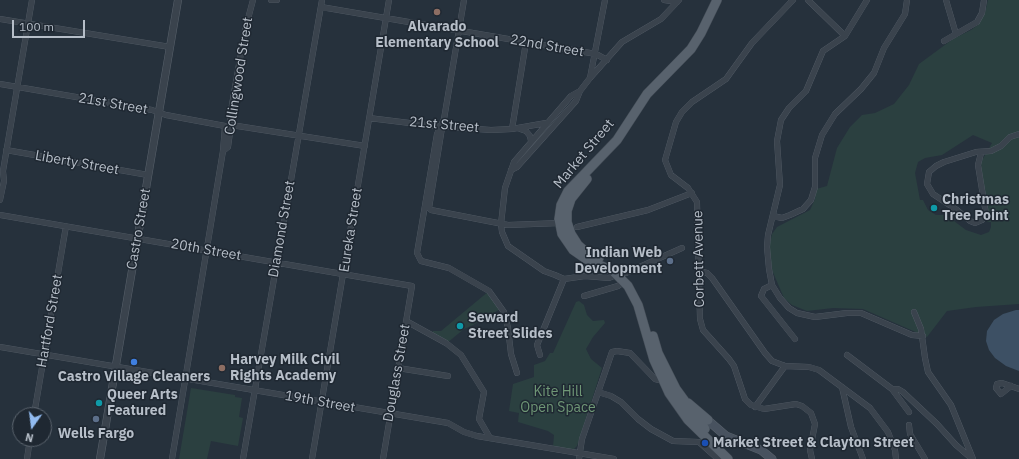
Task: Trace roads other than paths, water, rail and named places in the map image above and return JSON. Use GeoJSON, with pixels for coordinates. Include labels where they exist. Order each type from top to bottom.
{"type":"FeatureCollection","features":[{"type":"Feature","properties":{"kind":"main road","name":"Market Street"},"geometry":{"type":"LineString","coordinates":[[623,276],[586,259],[573,250],[564,238],[560,222],[561,206],[568,191],[616,140],[647,94],[691,49],[722,0]]}},
{"type":"Feature","properties":{"kind":"main road","name":"Market Street"},"geometry":{"type":"LineString","coordinates":[[722,0],[700,48],[648,102],[621,144],[580,187],[570,203],[567,222],[575,242],[585,251],[611,263],[623,276],[636,300],[652,355],[665,377],[680,395],[693,420],[736,459]]}},
{"type":"Feature","properties":{"kind":"main road","name":"Market Street"},"geometry":{"type":"LineString","coordinates":[[665,377],[673,399],[728,459]]}},
{"type":"Feature","properties":{"kind":"main road"},"geometry":{"type":"LineString","coordinates":[[680,395],[726,436],[761,450],[772,459]]}},
{"type":"Feature","properties":{"kind":"main road"},"geometry":{"type":"LineString","coordinates":[[693,420],[701,416],[708,420]]}},
{"type":"Feature","properties":{"kind":"street"},"geometry":{"type":"LineString","coordinates":[[0,200],[4,182],[1,173],[29,24],[32,0]]}},
{"type":"Feature","properties":{"kind":"street","name":"Castro Street"},"geometry":{"type":"LineString","coordinates":[[100,459],[178,0]]}},
{"type":"Feature","properties":{"kind":"street","name":"Collingwood Street"},"geometry":{"type":"LineString","coordinates":[[172,459],[223,151],[228,147],[228,126],[244,30],[254,0]]}},
{"type":"Feature","properties":{"kind":"street"},"geometry":{"type":"LineString","coordinates":[[271,0],[277,0]]}},
{"type":"Feature","properties":{"kind":"street","name":"Diamond Street"},"geometry":{"type":"LineString","coordinates":[[243,459],[322,0]]}},
{"type":"Feature","properties":{"kind":"street","name":"Eureka Street"},"geometry":{"type":"LineString","coordinates":[[312,459],[390,0]]}},
{"type":"Feature","properties":{"kind":"street"},"geometry":{"type":"LineString","coordinates":[[464,0],[429,208],[431,210],[501,224],[560,222]]}},
{"type":"Feature","properties":{"kind":"street"},"geometry":{"type":"LineString","coordinates":[[590,78],[596,54],[605,0]]}},
{"type":"Feature","properties":{"kind":"street"},"geometry":{"type":"LineString","coordinates":[[664,0],[678,1]]}},
{"type":"Feature","properties":{"kind":"street","name":"Corbett Avenue"},"geometry":{"type":"LineString","coordinates":[[755,407],[745,399],[734,366],[702,330],[700,319],[698,206],[692,193],[671,175],[665,164],[666,150],[678,118],[692,102],[726,79],[752,43],[793,0]]}},
{"type":"Feature","properties":{"kind":"street"},"geometry":{"type":"LineString","coordinates":[[808,0],[845,36]]}},
{"type":"Feature","properties":{"kind":"street"},"geometry":{"type":"LineString","coordinates":[[867,0],[841,41],[823,51],[806,91],[789,108],[781,120],[777,141],[780,185],[767,247],[767,259],[772,285],[786,306],[800,314],[815,317],[850,312],[861,313],[912,335],[923,336]]}},
{"type":"Feature","properties":{"kind":"street"},"geometry":{"type":"LineString","coordinates":[[773,216],[782,218],[788,216],[803,208],[811,200],[815,187],[815,158],[822,135],[835,114],[861,89],[874,73],[884,48],[906,12],[908,0]]}},
{"type":"Feature","properties":{"kind":"street"},"geometry":{"type":"LineString","coordinates":[[946,0],[956,34]]}},
{"type":"Feature","properties":{"kind":"street"},"geometry":{"type":"LineString","coordinates":[[944,41],[971,27],[979,19],[984,9],[984,0]]}},
{"type":"Feature","properties":{"kind":"street"},"geometry":{"type":"LineString","coordinates":[[511,170],[517,167],[576,100],[580,91],[590,78],[622,42],[661,18],[678,1]]}},
{"type":"Feature","properties":{"kind":"street","name":"22nd Street"},"geometry":{"type":"LineString","coordinates":[[321,7],[596,54],[606,60]]}},
{"type":"Feature","properties":{"kind":"street"},"geometry":{"type":"LineString","coordinates":[[0,19],[170,47]]}},
{"type":"Feature","properties":{"kind":"street"},"geometry":{"type":"LineString","coordinates":[[526,42],[515,129],[526,131],[530,136],[531,141]]}},
{"type":"Feature","properties":{"kind":"street","name":"21st Street"},"geometry":{"type":"LineString","coordinates":[[0,84],[159,112],[228,126],[365,146]]}},
{"type":"Feature","properties":{"kind":"street"},"geometry":{"type":"LineString","coordinates":[[580,91],[570,96],[514,162],[505,188],[501,224],[508,246],[544,271],[564,278],[585,276],[609,278],[623,276],[682,248]]}},
{"type":"Feature","properties":{"kind":"street","name":"21st Street"},"geometry":{"type":"LineString","coordinates":[[369,118],[442,126],[515,129],[546,123]]}},
{"type":"Feature","properties":{"kind":"street"},"geometry":{"type":"LineString","coordinates":[[442,126],[438,134],[417,253],[421,260],[449,268],[489,291],[504,312],[508,328],[511,354],[517,373]]}},
{"type":"Feature","properties":{"kind":"street"},"geometry":{"type":"LineString","coordinates":[[981,153],[978,165],[986,214],[983,220],[975,223],[933,194],[928,187],[927,178],[931,170],[939,164],[976,152],[981,153],[991,151],[1001,146],[1010,137],[1019,134]]}},
{"type":"Feature","properties":{"kind":"street","name":"Liberty Street"},"geometry":{"type":"LineString","coordinates":[[6,150],[148,175]]}},
{"type":"Feature","properties":{"kind":"street"},"geometry":{"type":"LineString","coordinates":[[577,227],[648,210],[692,193]]}},
{"type":"Feature","properties":{"kind":"street","name":"20th Street"},"geometry":{"type":"LineString","coordinates":[[0,215],[412,286]]}},
{"type":"Feature","properties":{"kind":"street","name":"Hartford Street"},"geometry":{"type":"LineString","coordinates":[[35,407],[66,226]]}},
{"type":"Feature","properties":{"kind":"street"},"geometry":{"type":"LineString","coordinates":[[699,271],[707,273],[712,278],[767,356],[775,363],[785,366],[816,368],[842,386],[875,413],[890,435],[895,450],[896,459]]}},
{"type":"Feature","properties":{"kind":"street"},"geometry":{"type":"LineString","coordinates":[[584,296],[618,286],[623,276]]}},
{"type":"Feature","properties":{"kind":"street"},"geometry":{"type":"LineString","coordinates":[[540,355],[537,345],[564,278]]}},
{"type":"Feature","properties":{"kind":"street"},"geometry":{"type":"LineString","coordinates":[[772,285],[764,290],[761,296],[794,339]]}},
{"type":"Feature","properties":{"kind":"street","name":"Douglass Street"},"geometry":{"type":"LineString","coordinates":[[383,459],[412,286]]}},
{"type":"Feature","properties":{"kind":"street"},"geometry":{"type":"LineString","coordinates":[[914,312],[923,336],[928,372],[951,405],[973,459]]}},
{"type":"Feature","properties":{"kind":"street"},"geometry":{"type":"LineString","coordinates":[[406,321],[446,343],[461,355],[484,392],[479,419],[490,438]]}},
{"type":"Feature","properties":{"kind":"street","name":"19th Street"},"geometry":{"type":"LineString","coordinates":[[0,347],[448,423],[464,432],[490,438],[579,456],[614,459]]}},
{"type":"Feature","properties":{"kind":"street"},"geometry":{"type":"LineString","coordinates":[[579,456],[582,439],[612,352],[617,351],[630,354],[652,377],[657,380],[665,377]]}},
{"type":"Feature","properties":{"kind":"street"},"geometry":{"type":"LineString","coordinates":[[847,355],[892,389],[908,412]]}},
{"type":"Feature","properties":{"kind":"street"},"geometry":{"type":"LineString","coordinates":[[785,366],[755,407],[764,409],[796,404],[807,409],[815,424],[810,450],[812,459]]}},
{"type":"Feature","properties":{"kind":"street"},"geometry":{"type":"LineString","coordinates":[[398,368],[448,376]]}},
{"type":"Feature","properties":{"kind":"street"},"geometry":{"type":"LineString","coordinates":[[842,386],[851,427],[862,459]]}},
{"type":"Feature","properties":{"kind":"street"},"geometry":{"type":"LineString","coordinates":[[1010,386],[1019,389]]}},
{"type":"Feature","properties":{"kind":"street"},"geometry":{"type":"LineString","coordinates":[[892,389],[898,389],[902,392],[937,424],[956,445],[973,459]]}},
{"type":"Feature","properties":{"kind":"street"},"geometry":{"type":"LineString","coordinates":[[598,392],[611,396],[621,402],[638,419],[651,429],[673,440],[699,442],[718,459]]}},
{"type":"Feature","properties":{"kind":"street"},"geometry":{"type":"LineString","coordinates":[[909,425],[910,434],[925,459]]}},
{"type":"Feature","properties":{"kind":"street"},"geometry":{"type":"LineString","coordinates":[[27,459],[29,447]]}},
{"type":"Feature","properties":{"kind":"water"},"geometry":{"type":"Polygon","coordinates":[[[1019,310],[1019,371],[1006,366],[995,358],[989,350],[986,341],[987,331],[994,320],[1003,314],[1019,310]]]}},
{"type":"Feature","properties":{"kind":"place","name":"Alvarado Elementary School"},"geometry":{"type":"Point","coordinates":[437,12]}},
{"type":"Feature","properties":{"kind":"place","name":"Christmas Tree Point"},"geometry":{"type":"Point","coordinates":[934,208]}},
{"type":"Feature","properties":{"kind":"place","name":"Indian Web Development"},"geometry":{"type":"Point","coordinates":[670,261]}},
{"type":"Feature","properties":{"kind":"place","name":"Seward Street Slides"},"geometry":{"type":"Point","coordinates":[460,326]}},
{"type":"Feature","properties":{"kind":"place","name":"Castro Village Cleaners"},"geometry":{"type":"Point","coordinates":[134,362]}},
{"type":"Feature","properties":{"kind":"place","name":"Harvey Milk Civil Rights Academy"},"geometry":{"type":"Point","coordinates":[222,368]}},
{"type":"Feature","properties":{"kind":"place","name":"Queer Arts Featured"},"geometry":{"type":"Point","coordinates":[99,403]}},
{"type":"Feature","properties":{"kind":"place","name":"Wells Fargo"},"geometry":{"type":"Point","coordinates":[96,419]}},
{"type":"Feature","properties":{"kind":"place","name":"Market Street & Clayton Street"},"geometry":{"type":"Point","coordinates":[705,443]}},
{"type":"Feature","properties":{"kind":"park label","name":"Kite Hill Open Space"},"geometry":{"type":"Point","coordinates":[558,400]}}]}
